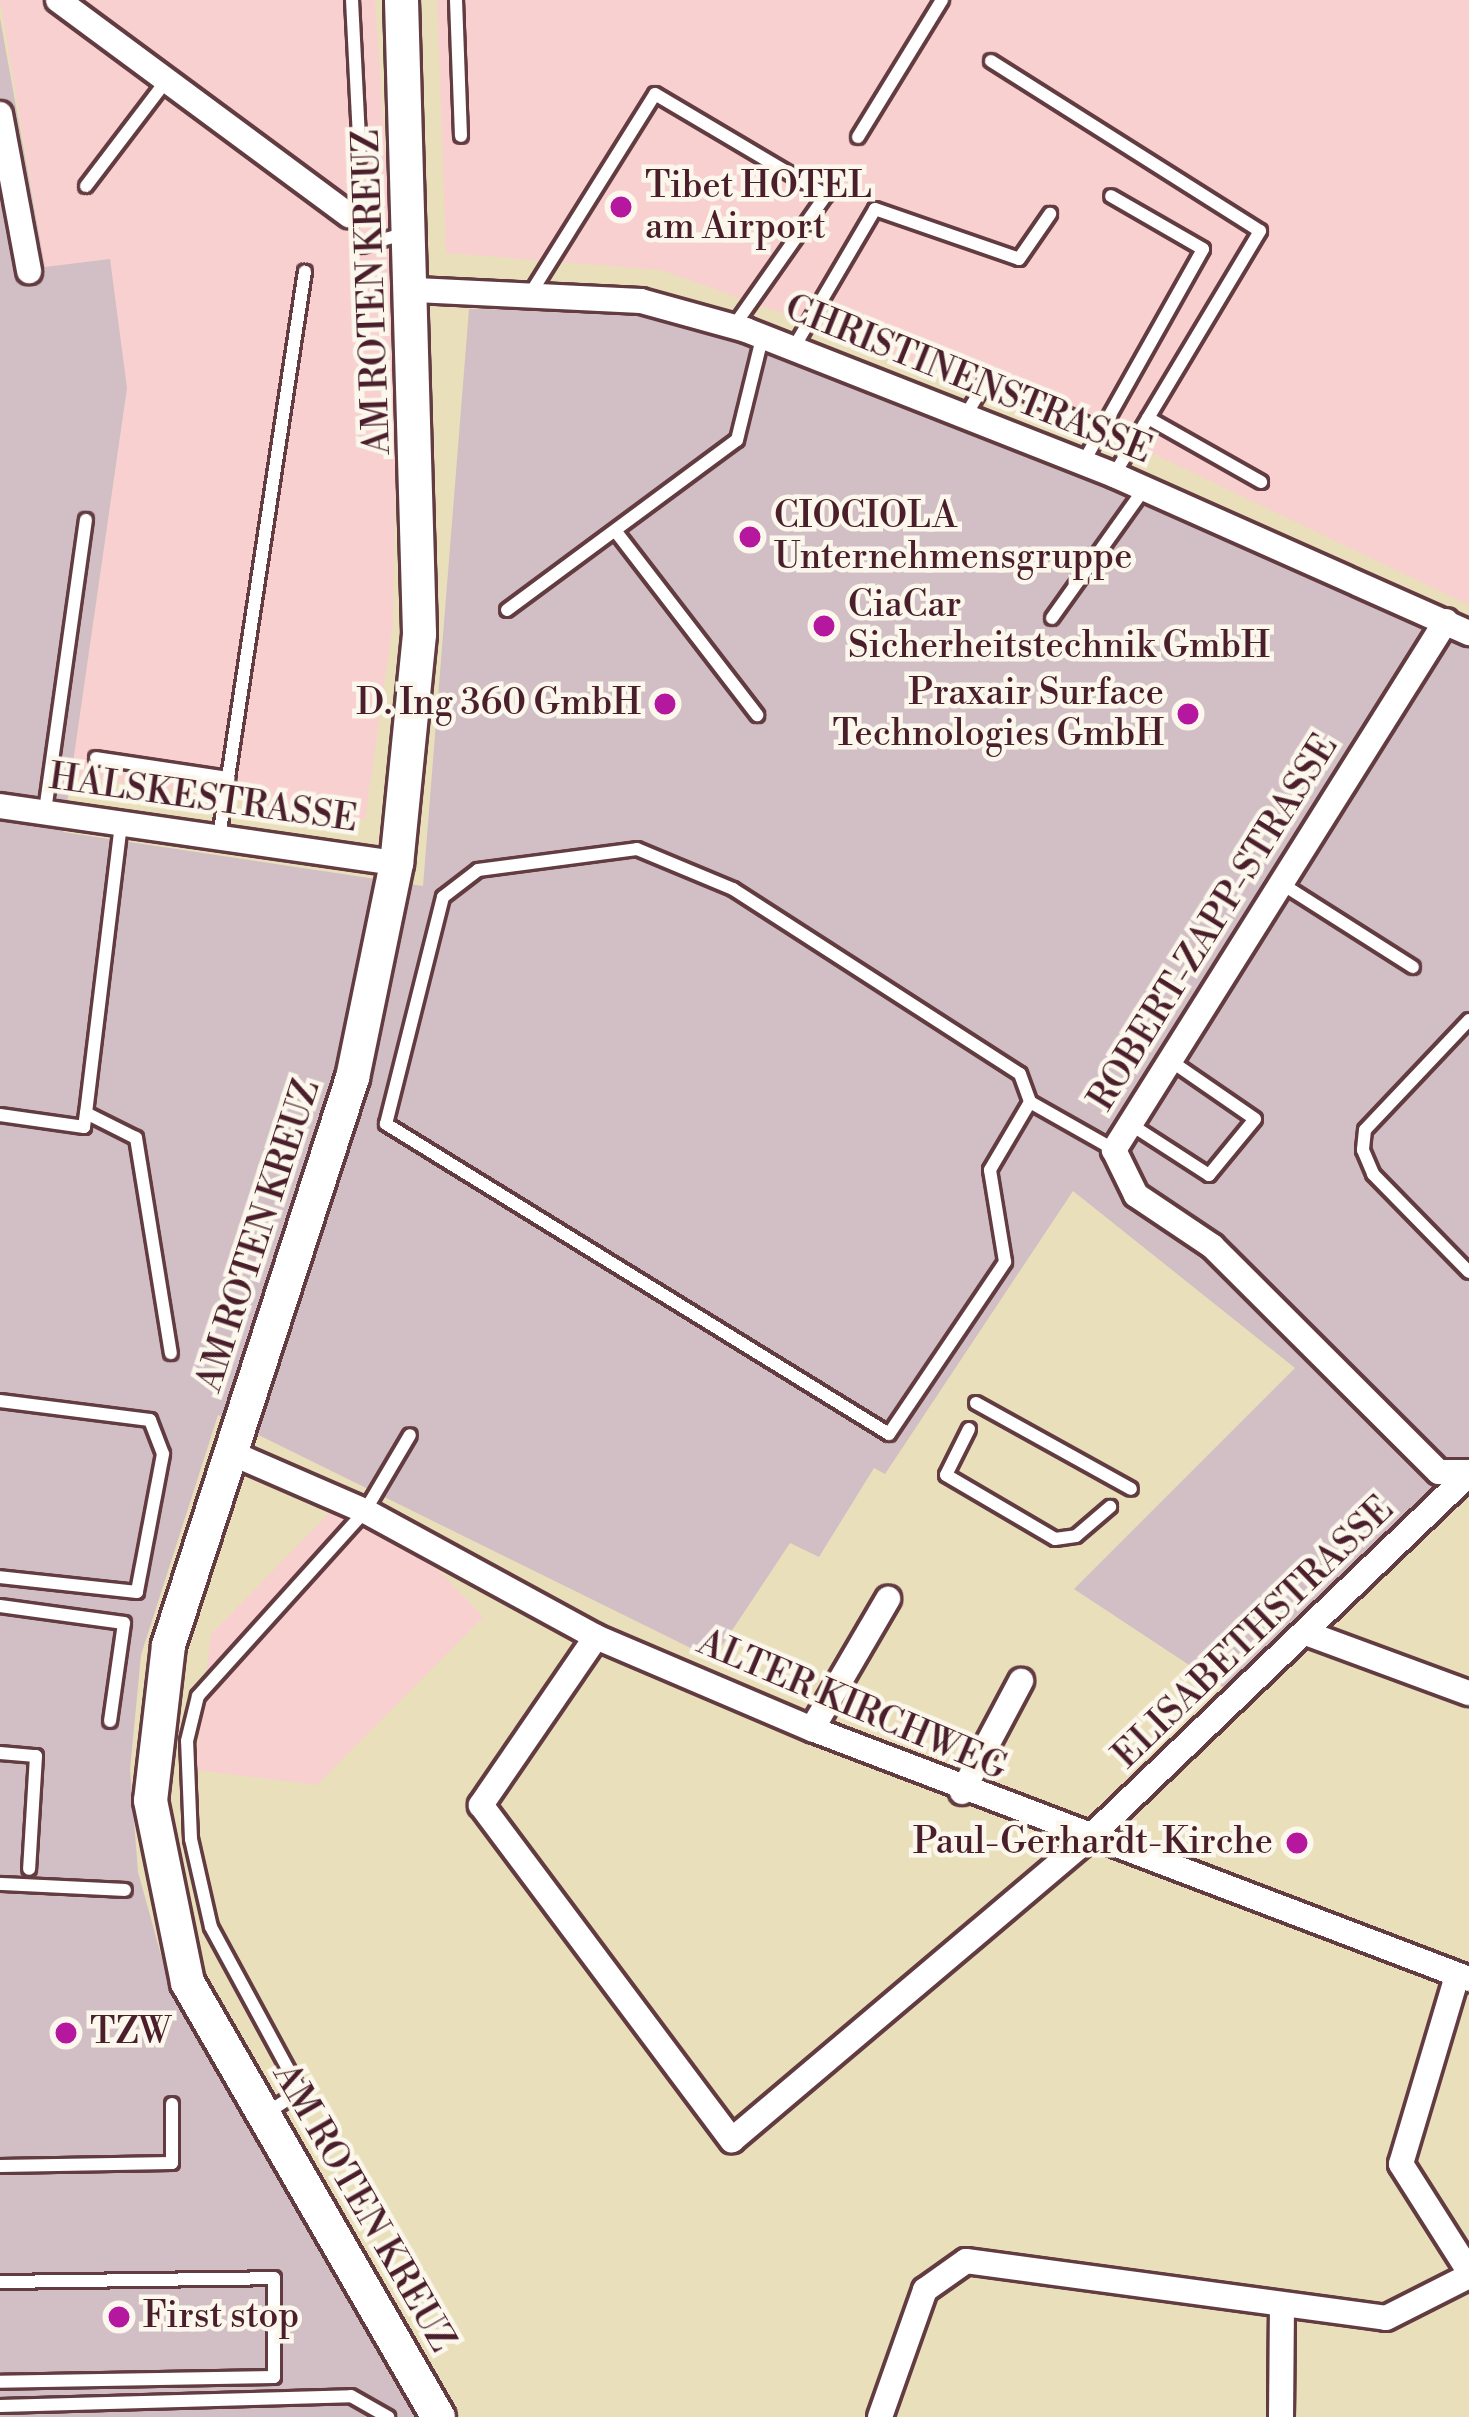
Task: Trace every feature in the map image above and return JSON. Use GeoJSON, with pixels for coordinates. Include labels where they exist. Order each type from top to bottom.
{"type":"FeatureCollection","features":[{"type":"Feature","properties":{"kind":"street"},"geometry":{"type":"LineString","coordinates":[[58,0],[349,215]]}},
{"type":"Feature","properties":{"kind":"street","name":"AM ROTEN KREUZ"},"geometry":{"type":"LineString","coordinates":[[401,0],[416,290],[419,634],[396,862],[352,1077],[168,1645],[150,1800],[187,1982],[438,2417]]}},
{"type":"Feature","properties":{"kind":"street"},"geometry":{"type":"LineString","coordinates":[[0,114],[29,271]]}},
{"type":"Feature","properties":{"kind":"street","name":"CHRISTINENSTRASSE"},"geometry":{"type":"LineString","coordinates":[[416,290],[532,291],[641,301],[734,327],[1114,475],[1469,633]]}},
{"type":"Feature","properties":{"kind":"street","name":"ROBERT-ZAPP-STRASSE"},"geometry":{"type":"LineString","coordinates":[[1446,620],[1114,1150],[1136,1195],[1212,1246],[1439,1472],[1469,1473]]}},
{"type":"Feature","properties":{"kind":"street","name":"HALSKESTRASSE"},"geometry":{"type":"LineString","coordinates":[[0,806],[396,862]]}},
{"type":"Feature","properties":{"kind":"street","name":"ALTER KIRCHWEG"},"geometry":{"type":"LineString","coordinates":[[229,1453],[365,1511],[596,1637],[812,1729],[1086,1841],[1463,1978]]}},
{"type":"Feature","properties":{"kind":"street","name":"ELISABETHSTRASSE"},"geometry":{"type":"LineString","coordinates":[[596,1637],[482,1805],[732,2140],[1086,1841],[1311,1635],[1469,1473]]}},
{"type":"Feature","properties":{"kind":"street"},"geometry":{"type":"LineString","coordinates":[[812,1729],[888,1599]]}},
{"type":"Feature","properties":{"kind":"street"},"geometry":{"type":"LineString","coordinates":[[1311,1635],[1469,1693]]}},
{"type":"Feature","properties":{"kind":"street"},"geometry":{"type":"LineString","coordinates":[[962,1792],[1022,1681]]}},
{"type":"Feature","properties":{"kind":"street"},"geometry":{"type":"LineString","coordinates":[[880,2417],[925,2290],[966,2261],[1282,2310],[1386,2318],[1469,2273],[1401,2164],[1463,1978]]}},
{"type":"Feature","properties":{"kind":"street"},"geometry":{"type":"LineString","coordinates":[[1281,2417],[1282,2310]]}},
{"type":"Feature","properties":{"kind":"lane"},"geometry":{"type":"LineString","coordinates":[[352,0],[360,157]]}},
{"type":"Feature","properties":{"kind":"lane"},"geometry":{"type":"LineString","coordinates":[[456,0],[461,136]]}},
{"type":"Feature","properties":{"kind":"lane"},"geometry":{"type":"LineString","coordinates":[[858,137],[942,0]]}},
{"type":"Feature","properties":{"kind":"lane"},"geometry":{"type":"LineString","coordinates":[[991,61],[1260,231],[1114,475]]}},
{"type":"Feature","properties":{"kind":"lane"},"geometry":{"type":"LineString","coordinates":[[86,186],[166,81]]}},
{"type":"Feature","properties":{"kind":"lane"},"geometry":{"type":"LineString","coordinates":[[532,291],[655,94],[826,195],[734,327]]}},
{"type":"Feature","properties":{"kind":"lane"},"geometry":{"type":"LineString","coordinates":[[1083,463],[1203,249],[1111,196]]}},
{"type":"Feature","properties":{"kind":"lane"},"geometry":{"type":"LineString","coordinates":[[793,349],[875,209],[1019,259],[1049,214]]}},
{"type":"Feature","properties":{"kind":"lane"},"geometry":{"type":"LineString","coordinates":[[362,246],[413,232]]}},
{"type":"Feature","properties":{"kind":"lane"},"geometry":{"type":"LineString","coordinates":[[219,837],[305,271]]}},
{"type":"Feature","properties":{"kind":"lane"},"geometry":{"type":"LineString","coordinates":[[507,610],[617,533],[744,432],[762,337]]}},
{"type":"Feature","properties":{"kind":"lane"},"geometry":{"type":"LineString","coordinates":[[965,416],[989,376],[1101,430]]}},
{"type":"Feature","properties":{"kind":"lane"},"geometry":{"type":"LineString","coordinates":[[1148,418],[1261,482]]}},
{"type":"Feature","properties":{"kind":"lane"},"geometry":{"type":"LineString","coordinates":[[1052,619],[1144,488]]}},
{"type":"Feature","properties":{"kind":"lane"},"geometry":{"type":"LineString","coordinates":[[45,812],[86,520]]}},
{"type":"Feature","properties":{"kind":"lane"},"geometry":{"type":"LineString","coordinates":[[617,533],[757,715]]}},
{"type":"Feature","properties":{"kind":"lane"},"geometry":{"type":"LineString","coordinates":[[96,758],[228,778]]}},
{"type":"Feature","properties":{"kind":"lane"},"geometry":{"type":"LineString","coordinates":[[0,1115],[84,1127],[121,824]]}},
{"type":"Feature","properties":{"kind":"lane"},"geometry":{"type":"LineString","coordinates":[[1030,1102],[990,1170],[1005,1262],[889,1434],[386,1124],[443,897],[478,870],[637,849],[733,889],[1020,1074],[1030,1102],[1114,1150]]}},
{"type":"Feature","properties":{"kind":"lane"},"geometry":{"type":"LineString","coordinates":[[1281,883],[1413,967]]}},
{"type":"Feature","properties":{"kind":"lane"},"geometry":{"type":"LineString","coordinates":[[1469,1020],[1365,1130],[1364,1150],[1373,1174],[1469,1272]]}},
{"type":"Feature","properties":{"kind":"lane"},"geometry":{"type":"LineString","coordinates":[[1130,1124],[1209,1175],[1255,1119],[1170,1060]]}},
{"type":"Feature","properties":{"kind":"lane"},"geometry":{"type":"LineString","coordinates":[[86,1113],[136,1138],[171,1354]]}},
{"type":"Feature","properties":{"kind":"lane"},"geometry":{"type":"LineString","coordinates":[[0,1401],[150,1420],[163,1454],[137,1592],[0,1577]]}},
{"type":"Feature","properties":{"kind":"lane"},"geometry":{"type":"LineString","coordinates":[[976,1403],[1131,1489]]}},
{"type":"Feature","properties":{"kind":"lane"},"geometry":{"type":"LineString","coordinates":[[969,1429],[946,1475],[1055,1539],[1110,1507]]}},
{"type":"Feature","properties":{"kind":"lane"},"geometry":{"type":"LineString","coordinates":[[263,2116],[300,2092],[212,1927],[191,1839],[187,1741],[198,1696],[365,1511],[410,1435]]}},
{"type":"Feature","properties":{"kind":"lane"},"geometry":{"type":"LineString","coordinates":[[0,1606],[124,1624],[110,1720]]}},
{"type":"Feature","properties":{"kind":"lane"},"geometry":{"type":"LineString","coordinates":[[0,1753],[36,1756],[28,1869]]}},
{"type":"Feature","properties":{"kind":"lane"},"geometry":{"type":"LineString","coordinates":[[0,1883],[125,1890]]}},
{"type":"Feature","properties":{"kind":"lane"},"geometry":{"type":"LineString","coordinates":[[0,2166],[172,2163],[172,2104]]}},
{"type":"Feature","properties":{"kind":"lane"},"geometry":{"type":"LineString","coordinates":[[0,2282],[274,2278],[274,2377],[0,2382]]}},
{"type":"Feature","properties":{"kind":"lane"},"geometry":{"type":"LineString","coordinates":[[0,2406],[351,2396],[388,2417]]}},
{"type":"Feature","properties":{"kind":"lane"},"geometry":{"type":"LineString","coordinates":[[75,2401],[75,2417]]}},
{"type":"Feature","properties":{"kind":"shaded area"},"geometry":{"type":"Polygon","coordinates":[[[0,0],[375,0],[398,336],[393,623],[365,820],[71,775],[127,387],[45,268],[0,0]]]}},
{"type":"Feature","properties":{"kind":"shaded area"},"geometry":{"type":"Polygon","coordinates":[[[437,0],[1469,0],[1469,605],[1097,427],[661,270],[446,253],[437,0]]]}},
{"type":"Feature","properties":{"kind":"shaded area"},"geometry":{"type":"Polygon","coordinates":[[[0,18],[45,267],[110,259],[127,388],[63,832],[423,886],[469,309],[624,311],[747,335],[1093,473],[1469,644],[1469,1458],[1224,1688],[1074,1589],[1295,1368],[1073,1191],[885,1474],[874,1468],[819,1557],[790,1543],[713,1659],[218,1415],[141,1655],[130,1770],[138,1872],[169,1984],[440,2417],[0,2417],[0,18]]]}},
{"type":"Feature","properties":{"kind":"shaded area"},"geometry":{"type":"Polygon","coordinates":[[[333,1509],[417,1547],[483,1617],[317,1785],[195,1770],[211,1634],[333,1509]]]}},
{"type":"Feature","properties":{"kind":"place","name":"Tibet HOTEL am Airport"},"geometry":{"type":"Point","coordinates":[621,207]}},
{"type":"Feature","properties":{"kind":"place","name":"CIOCIOLA Unternehmensgruppe"},"geometry":{"type":"Point","coordinates":[750,537]}},
{"type":"Feature","properties":{"kind":"place","name":"CiaCar Sicherheitstechnik GmbH"},"geometry":{"type":"Point","coordinates":[824,626]}},
{"type":"Feature","properties":{"kind":"place","name":"D. Ing 360 GmbH"},"geometry":{"type":"Point","coordinates":[665,704]}},
{"type":"Feature","properties":{"kind":"place","name":"Praxair Surface Technologies GmbH"},"geometry":{"type":"Point","coordinates":[1188,714]}},
{"type":"Feature","properties":{"kind":"place","name":"Paul-Gerhardt-Kirche"},"geometry":{"type":"Point","coordinates":[1297,1843]}},
{"type":"Feature","properties":{"kind":"place","name":"TZW"},"geometry":{"type":"Point","coordinates":[66,2033]}},
{"type":"Feature","properties":{"kind":"place","name":"First stop"},"geometry":{"type":"Point","coordinates":[119,2317]}}]}
